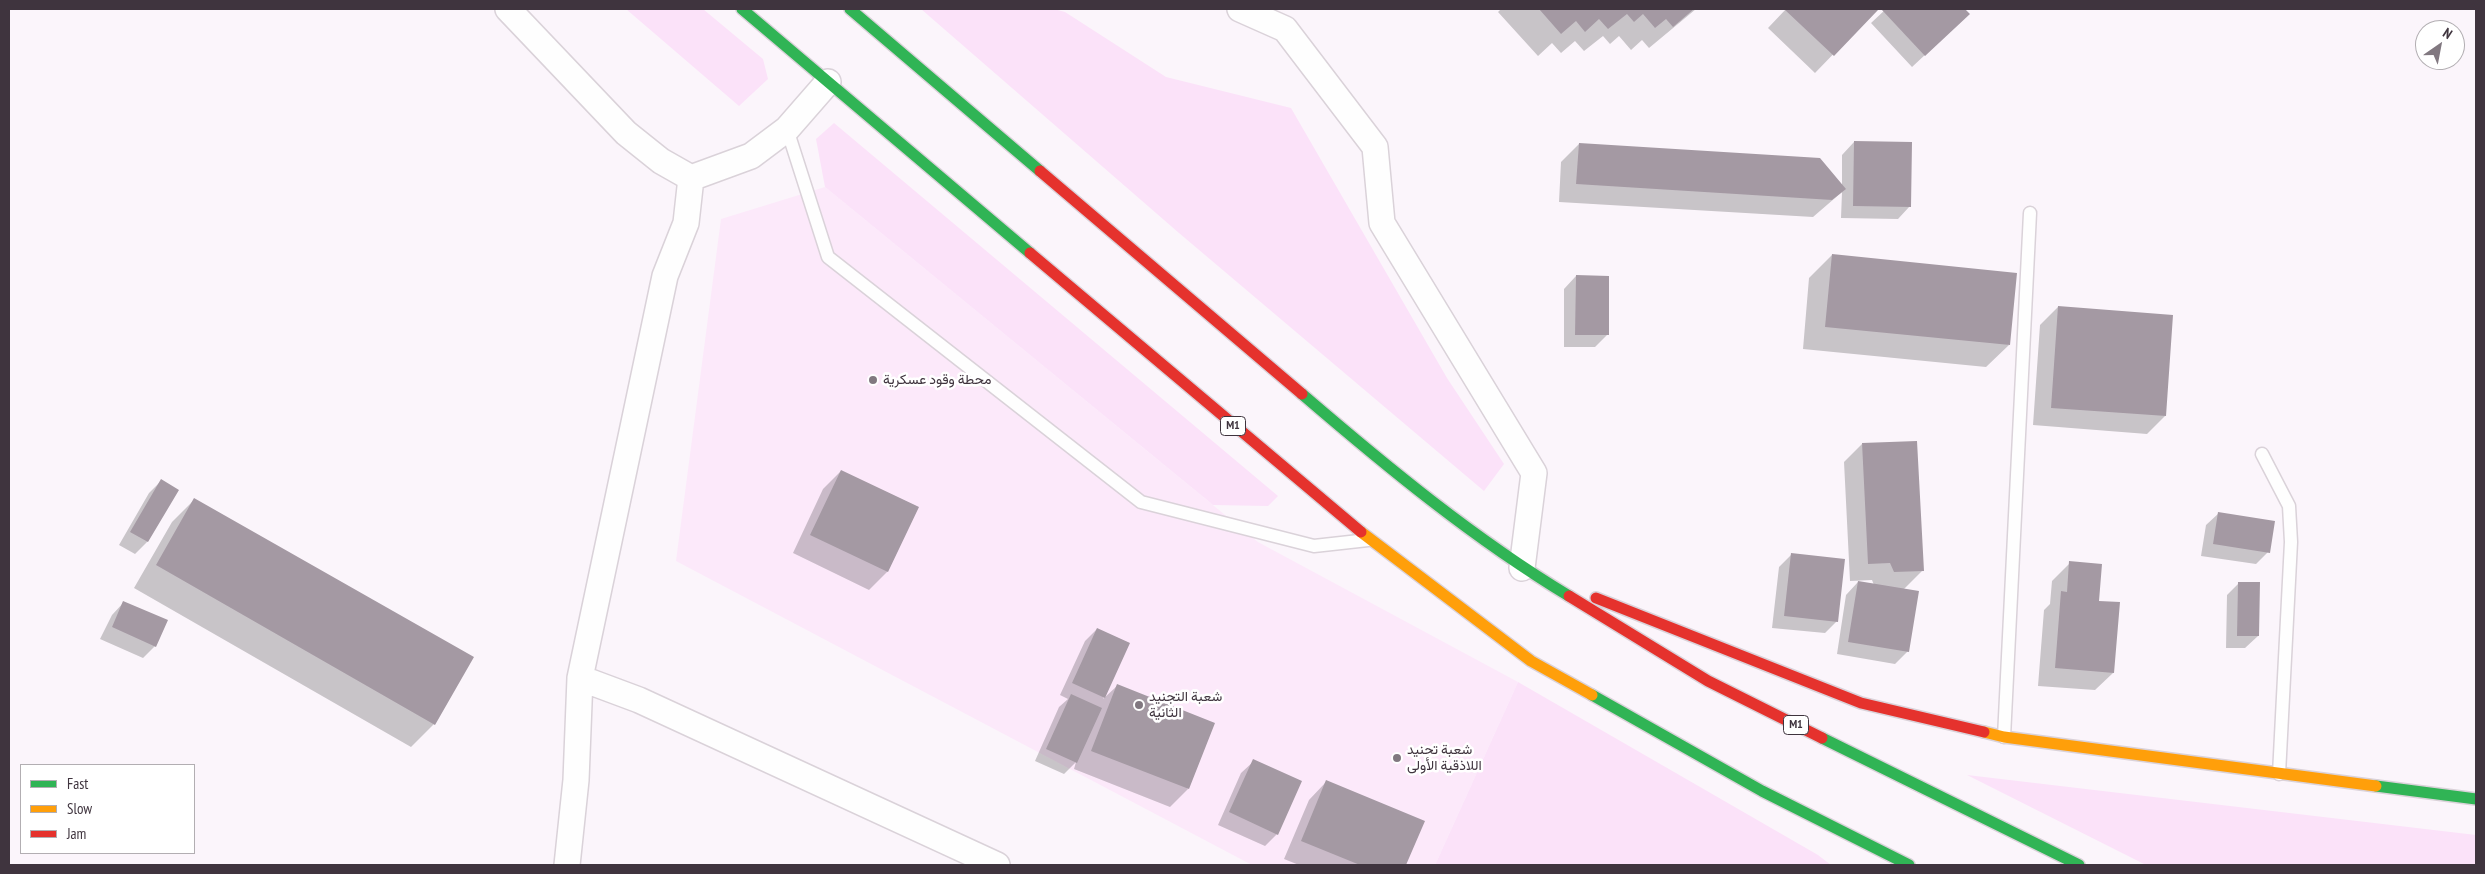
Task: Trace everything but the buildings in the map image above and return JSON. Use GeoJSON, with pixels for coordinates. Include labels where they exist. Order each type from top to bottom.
{"type":"FeatureCollection","features":[{"type":"Feature","properties":{"kind":"highway","name":"M1"},"geometry":{"type":"LineString","coordinates":[[742,9],[1341,517],[1530,661],[1762,791],[1909,865]]}},
{"type":"Feature","properties":{"kind":"highway","name":"M1"},"geometry":{"type":"LineString","coordinates":[[850,9],[1410,486],[1522,568],[1708,680],[2079,865]]}},
{"type":"Feature","properties":{"kind":"highway"},"geometry":{"type":"LineString","coordinates":[[1522,568],[1861,703],[2004,737],[2476,799]]}},
{"type":"Feature","properties":{"kind":"highway"},"geometry":{"type":"LineString","coordinates":[[1762,791],[1861,855]]}},
{"type":"Feature","properties":{"kind":"street"},"geometry":{"type":"LineString","coordinates":[[508,9],[626,133],[661,162],[691,178],[751,156],[787,129],[828,82]]}},
{"type":"Feature","properties":{"kind":"street"},"geometry":{"type":"LineString","coordinates":[[1240,9],[1285,29],[1375,147],[1382,222],[1534,473],[1522,568]]}},
{"type":"Feature","properties":{"kind":"street"},"geometry":{"type":"LineString","coordinates":[[566,865],[576,780],[580,678],[665,276],[686,223],[691,178]]}},
{"type":"Feature","properties":{"kind":"street"},"geometry":{"type":"LineString","coordinates":[[580,678],[639,700],[997,865]]}},
{"type":"Feature","properties":{"kind":"lane"},"geometry":{"type":"LineString","coordinates":[[787,129],[828,257],[1141,502],[1314,546],[1371,540]]}},
{"type":"Feature","properties":{"kind":"lane"},"geometry":{"type":"LineString","coordinates":[[2004,737],[2030,213]]}},
{"type":"Feature","properties":{"kind":"lane"},"geometry":{"type":"LineString","coordinates":[[2262,454],[2290,506],[2291,542],[2279,774]]}},
{"type":"Feature","properties":{"kind":"shaded area"},"geometry":{"type":"Polygon","coordinates":[[[626,9],[703,9],[763,59],[768,79],[739,106],[626,9]]]}},
{"type":"Feature","properties":{"kind":"shaded area"},"geometry":{"type":"Polygon","coordinates":[[[921,9],[1054,9],[1065,12],[1166,77],[1291,108],[1447,378],[1504,464],[1484,491],[1179,233],[921,9]]]}},
{"type":"Feature","properties":{"kind":"shaded area"},"geometry":{"type":"Polygon","coordinates":[[[834,123],[1278,496],[1268,506],[1213,505],[825,187],[816,139],[834,123]]]}},
{"type":"Feature","properties":{"kind":"shaded area"},"geometry":{"type":"Polygon","coordinates":[[[825,187],[1258,542],[1518,682],[1435,865],[1252,865],[676,561],[721,219],[825,187]]]}},
{"type":"Feature","properties":{"kind":"shaded area"},"geometry":{"type":"Polygon","coordinates":[[[1518,682],[1818,855],[1831,865],[1435,865],[1518,682]]]}},
{"type":"Feature","properties":{"kind":"shaded area"},"geometry":{"type":"Polygon","coordinates":[[[1967,775],[2476,835],[2476,865],[2146,865],[1967,775]]]}},
{"type":"Feature","properties":{"kind":"traffic: fast"},"geometry":{"type":"LineString","coordinates":[[742,9],[1030,253]]}},
{"type":"Feature","properties":{"kind":"traffic: fast"},"geometry":{"type":"LineString","coordinates":[[850,9],[1040,171]]}},
{"type":"Feature","properties":{"kind":"traffic: fast"},"geometry":{"type":"LineString","coordinates":[[1302,394],[1431,501],[1533,574],[1569,596]]}},
{"type":"Feature","properties":{"kind":"traffic: fast"},"geometry":{"type":"LineString","coordinates":[[1592,695],[1762,791],[1909,865]]}},
{"type":"Feature","properties":{"kind":"traffic: fast"},"geometry":{"type":"LineString","coordinates":[[1822,738],[2079,865]]}},
{"type":"Feature","properties":{"kind":"traffic: fast"},"geometry":{"type":"LineString","coordinates":[[2376,786],[2476,799]]}},
{"type":"Feature","properties":{"kind":"traffic: slow"},"geometry":{"type":"LineString","coordinates":[[1361,532],[1531,661],[1592,695]]}},
{"type":"Feature","properties":{"kind":"traffic: slow"},"geometry":{"type":"LineString","coordinates":[[1984,732],[2004,737],[2376,786]]}},
{"type":"Feature","properties":{"kind":"traffic: jam"},"geometry":{"type":"LineString","coordinates":[[1040,171],[1302,394]]}},
{"type":"Feature","properties":{"kind":"traffic: jam"},"geometry":{"type":"LineString","coordinates":[[1030,253],[1361,532]]}},
{"type":"Feature","properties":{"kind":"traffic: jam"},"geometry":{"type":"LineString","coordinates":[[1569,596],[1708,681],[1822,738]]}},
{"type":"Feature","properties":{"kind":"traffic: jam"},"geometry":{"type":"LineString","coordinates":[[1596,598],[1861,703],[1984,732]]}},
{"type":"Feature","properties":{"kind":"place","name":"محطة وقود عسكرية"},"geometry":{"type":"Point","coordinates":[873,380]}},
{"type":"Feature","properties":{"kind":"place","name":"شعبة التجنيد الثانية"},"geometry":{"type":"Point","coordinates":[1139,705]}},
{"type":"Feature","properties":{"kind":"place","name":"شعبة تجنيد اللاذقية الأولى"},"geometry":{"type":"Point","coordinates":[1397,758]}}]}
